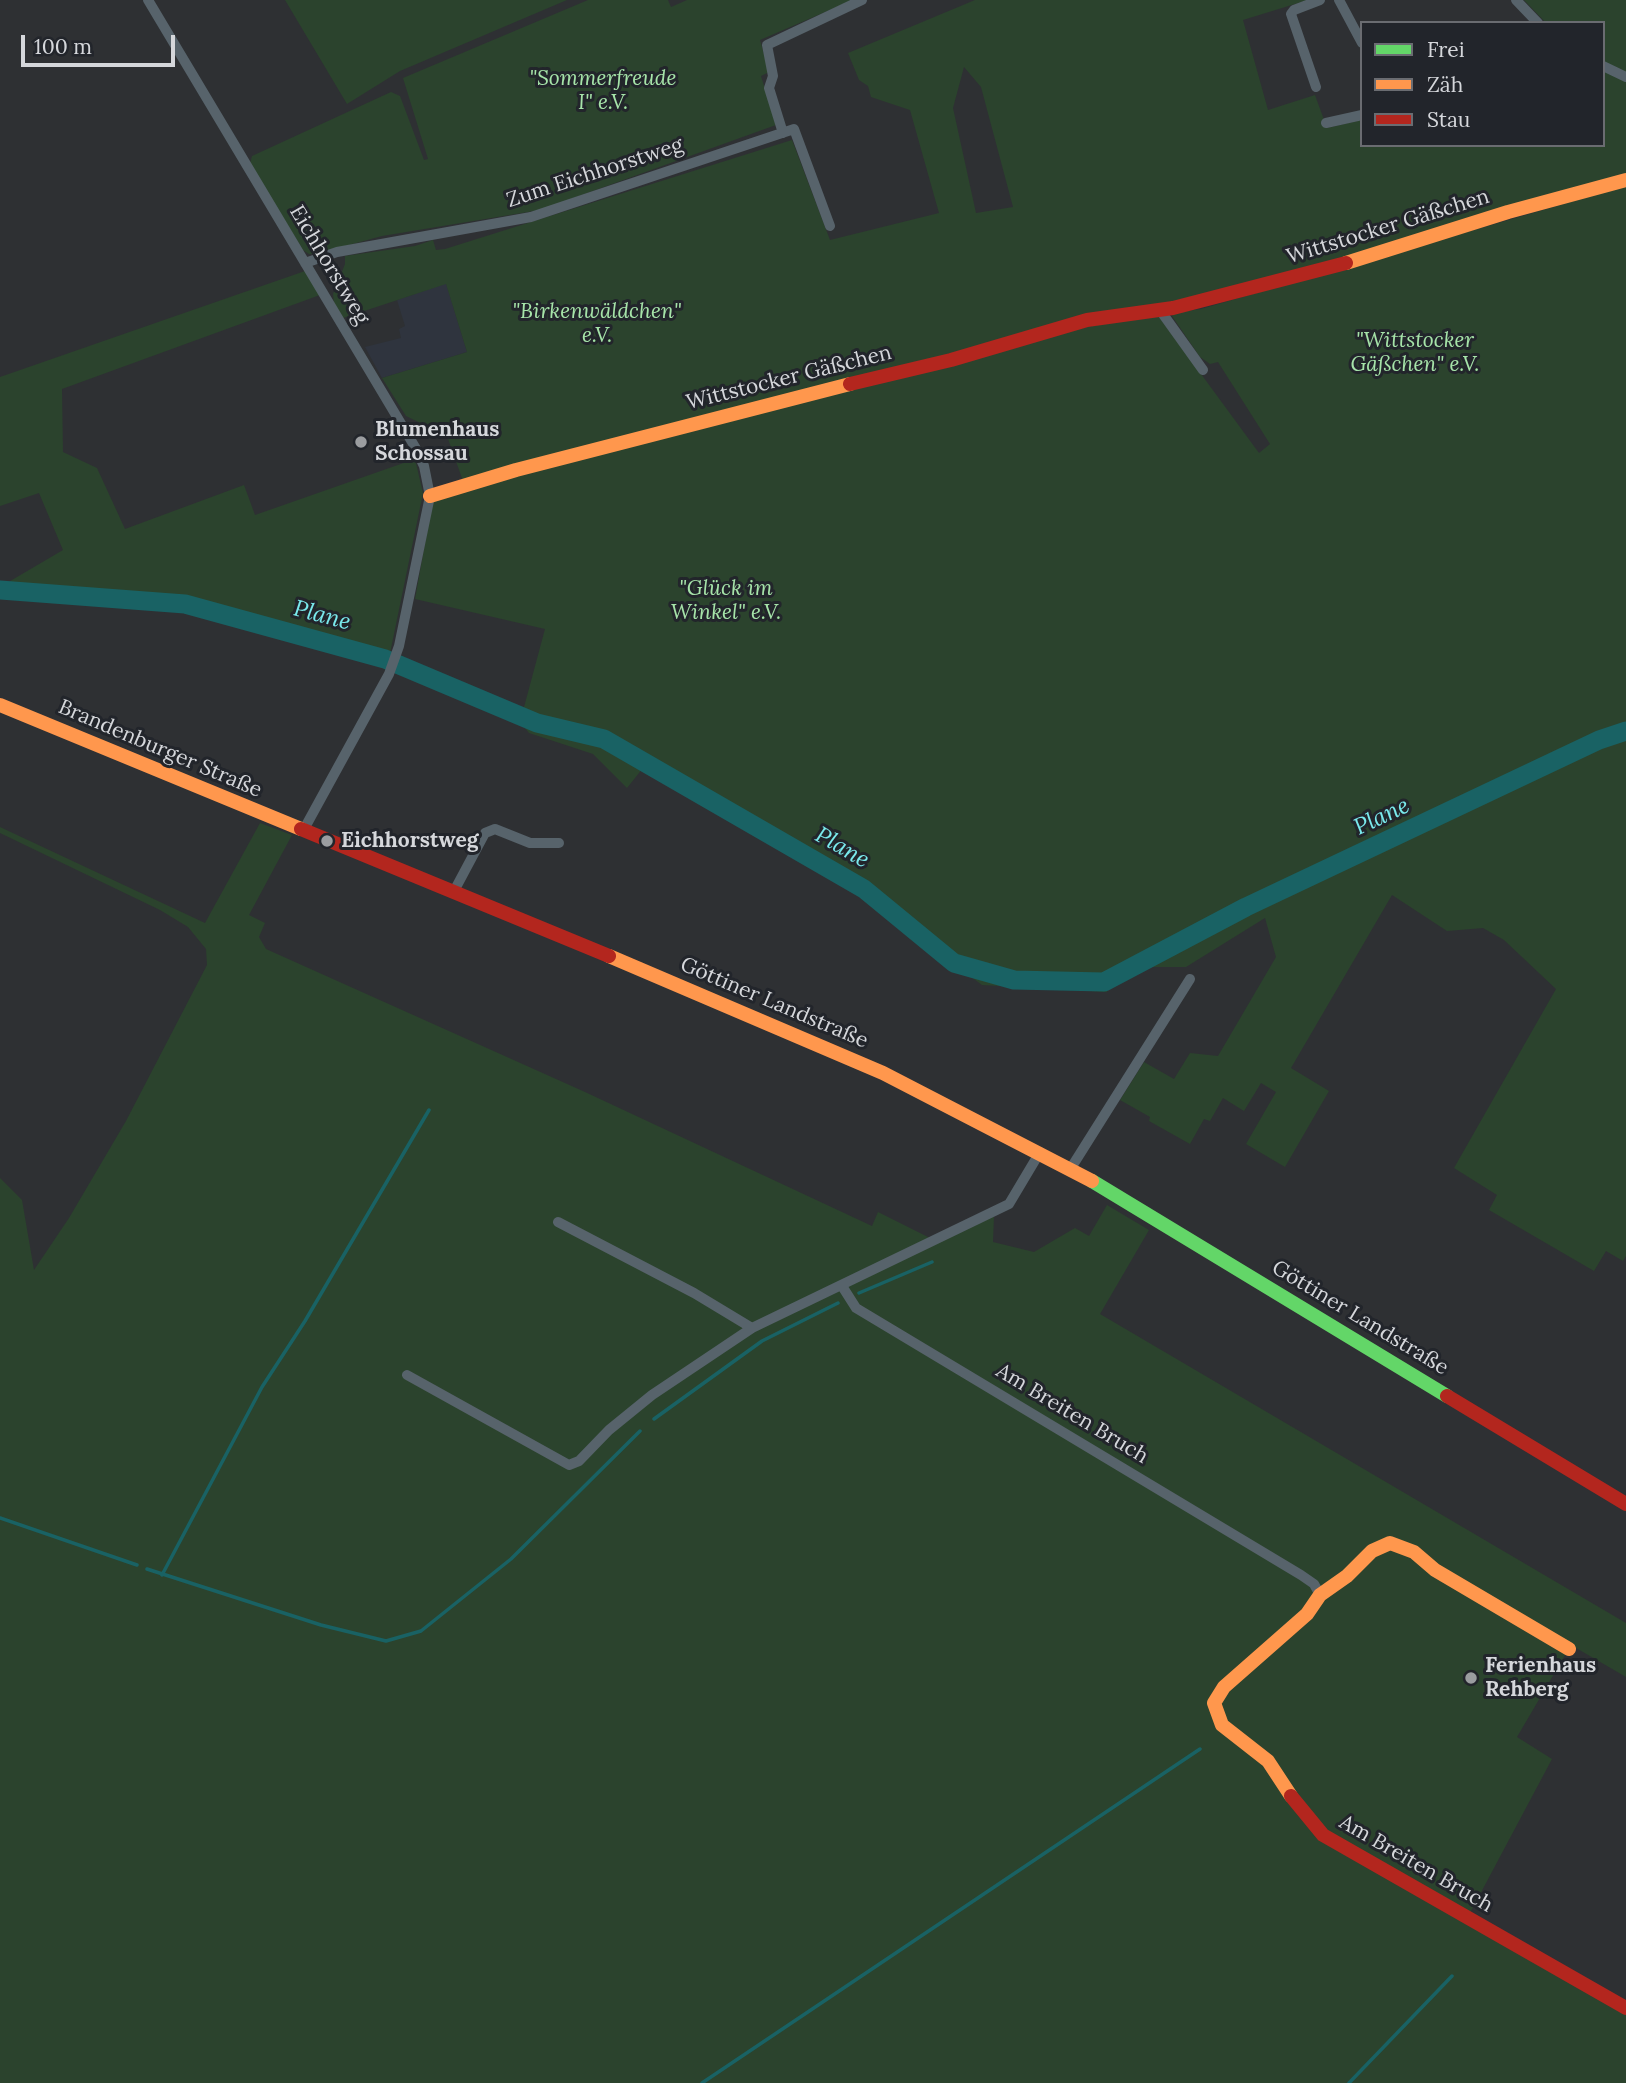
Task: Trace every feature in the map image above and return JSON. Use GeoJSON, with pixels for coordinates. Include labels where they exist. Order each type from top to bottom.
{"type":"FeatureCollection","features":[{"type":"Feature","properties":{"kind":"street","name":"Eichhorstweg"},"geometry":{"type":"LineString","coordinates":[[148,0],[415,447],[424,466],[430,496],[399,646],[389,674],[303,831]]}},
{"type":"Feature","properties":{"kind":"street"},"geometry":{"type":"LineString","coordinates":[[830,226],[794,129],[783,133],[769,88],[773,76],[767,45],[772,40],[862,0]]}},
{"type":"Feature","properties":{"kind":"street"},"geometry":{"type":"LineString","coordinates":[[1315,87],[1291,14],[1294,10],[1320,0]]}},
{"type":"Feature","properties":{"kind":"street"},"geometry":{"type":"LineString","coordinates":[[1339,0],[1360,39]]}},
{"type":"Feature","properties":{"kind":"street"},"geometry":{"type":"LineString","coordinates":[[1516,0],[1536,21]]}},
{"type":"Feature","properties":{"kind":"street"},"geometry":{"type":"LineString","coordinates":[[1605,67],[1626,77]]}},
{"type":"Feature","properties":{"kind":"street"},"geometry":{"type":"LineString","coordinates":[[1326,123],[1360,115]]}},
{"type":"Feature","properties":{"kind":"street","name":"Zum Eichhorstweg"},"geometry":{"type":"LineString","coordinates":[[304,263],[337,252],[531,216],[783,133]]}},
{"type":"Feature","properties":{"kind":"street","name":"Wittstocker Gäßchen"},"geometry":{"type":"LineString","coordinates":[[430,496],[697,423],[951,360],[1087,320],[1160,310],[1327,269],[1508,212],[1626,180]]}},
{"type":"Feature","properties":{"kind":"street"},"geometry":{"type":"LineString","coordinates":[[1160,310],[1203,370]]}},
{"type":"Feature","properties":{"kind":"street","name":"Brandenburger Straße"},"geometry":{"type":"LineString","coordinates":[[0,705],[303,831]]}},
{"type":"Feature","properties":{"kind":"street"},"geometry":{"type":"LineString","coordinates":[[453,893],[485,833],[495,829],[530,843],[559,843]]}},
{"type":"Feature","properties":{"kind":"street","name":"Göttiner Landstraße"},"geometry":{"type":"LineString","coordinates":[[303,831],[845,1055],[1041,1152],[1626,1504]]}},
{"type":"Feature","properties":{"kind":"street"},"geometry":{"type":"LineString","coordinates":[[1071,1168],[1190,978]]}},
{"type":"Feature","properties":{"kind":"street"},"geometry":{"type":"LineString","coordinates":[[407,1375],[569,1465],[579,1461],[641,1403],[752,1328],[842,1286],[941,1234],[1009,1204],[1041,1152]]}},
{"type":"Feature","properties":{"kind":"street"},"geometry":{"type":"LineString","coordinates":[[558,1222],[694,1293],[752,1328]]}},
{"type":"Feature","properties":{"kind":"street","name":"Am Breiten Bruch"},"geometry":{"type":"LineString","coordinates":[[842,1286],[856,1308],[1301,1575],[1314,1584],[1320,1595]]}},
{"type":"Feature","properties":{"kind":"street","name":"Am Breiten Bruch"},"geometry":{"type":"LineString","coordinates":[[1570,1649],[1434,1570],[1414,1552],[1397,1544],[1382,1545],[1372,1550],[1348,1576],[1320,1595],[1307,1614],[1217,1695],[1215,1710],[1222,1725],[1268,1761],[1299,1809],[1323,1835],[1626,2008]]}},
{"type":"Feature","properties":{"kind":"shaded area"},"geometry":{"type":"Polygon","coordinates":[[[446,283],[467,352],[382,378],[365,347],[401,338],[399,329],[405,326],[397,300],[446,283]]]}},
{"type":"Feature","properties":{"kind":"green space"},"geometry":{"type":"Polygon","coordinates":[[[285,0],[567,0],[400,71],[347,104],[285,0]]]}},
{"type":"Feature","properties":{"kind":"green space","name":"\"Sommerfreude I\" e.V."},"geometry":{"type":"Polygon","coordinates":[[[588,0],[668,0],[671,7],[687,0],[853,0],[760,40],[769,72],[761,76],[776,125],[540,210],[382,236],[316,254],[303,250],[250,164],[252,156],[391,92],[400,96],[424,160],[428,159],[403,78],[588,0]]]}},
{"type":"Feature","properties":{"kind":"green space","name":"\"Birkenwäldchen\" e.V."},"geometry":{"type":"Polygon","coordinates":[[[975,0],[1308,0],[1243,20],[1268,110],[1315,95],[1327,128],[1360,120],[1360,147],[1605,147],[1605,21],[1544,21],[1524,0],[1626,0],[1626,175],[1316,267],[950,355],[463,481],[447,436],[406,416],[382,378],[467,352],[446,284],[343,318],[334,303],[333,294],[345,264],[345,256],[415,246],[433,240],[436,250],[445,249],[792,140],[830,240],[939,213],[910,110],[871,97],[868,86],[859,80],[848,53],[975,0]],[[964,67],[953,108],[976,213],[1013,207],[981,87],[964,67]]]}},
{"type":"Feature","properties":{"kind":"green space"},"geometry":{"type":"Polygon","coordinates":[[[1626,186],[1626,730],[1599,740],[1626,732],[1626,1256],[1623,1261],[1606,1251],[1594,1271],[1489,1210],[1497,1195],[1454,1168],[1556,989],[1504,940],[1483,928],[1447,931],[1392,895],[1291,1068],[1329,1091],[1285,1167],[1246,1144],[1276,1092],[1261,1083],[1244,1111],[1223,1098],[1210,1121],[1204,1119],[1190,1144],[1149,1121],[1150,1117],[1120,1100],[1144,1062],[1174,1079],[1190,1053],[1218,1056],[1276,957],[1265,918],[1186,967],[1142,967],[1108,982],[1107,992],[982,985],[887,914],[757,830],[643,768],[627,788],[593,754],[529,733],[520,722],[545,629],[415,599],[433,499],[466,488],[1036,338],[1153,313],[1160,318],[1259,453],[1270,444],[1218,362],[1210,364],[1200,357],[1172,316],[1173,313],[1201,309],[1626,186]]]}},
{"type":"Feature","properties":{"kind":"green space"},"geometry":{"type":"Polygon","coordinates":[[[305,271],[320,295],[62,389],[63,452],[97,468],[125,529],[244,485],[255,515],[415,459],[423,493],[388,663],[185,605],[0,595],[0,587],[63,550],[39,493],[0,506],[0,377],[305,271]]]}},
{"type":"Feature","properties":{"kind":"green space"},"geometry":{"type":"Polygon","coordinates":[[[260,823],[292,835],[249,915],[265,923],[259,937],[266,949],[585,1092],[872,1226],[878,1212],[938,1242],[994,1216],[993,1242],[1034,1252],[1075,1228],[1089,1236],[1107,1205],[1149,1230],[1100,1314],[1626,1623],[1626,1677],[1571,1645],[1517,1737],[1552,1759],[1469,1915],[1626,2015],[1626,2083],[0,2083],[0,1178],[22,1200],[34,1270],[69,1218],[126,1121],[207,965],[206,949],[188,927],[160,910],[0,833],[0,827],[205,923],[260,823]]]}},
{"type":"Feature","properties":{"kind":"waterway","name":"Plane"},"geometry":{"type":"LineString","coordinates":[[0,590],[185,604],[385,659],[537,723],[604,739],[864,889],[954,963],[1014,980],[1104,982],[1246,907],[1599,740],[1626,731]]}},
{"type":"Feature","properties":{"kind":"waterway"},"geometry":{"type":"LineString","coordinates":[[162,1575],[262,1387],[305,1321],[429,1110]]}},
{"type":"Feature","properties":{"kind":"waterway"},"geometry":{"type":"LineString","coordinates":[[859,1293],[932,1262]]}},
{"type":"Feature","properties":{"kind":"waterway"},"geometry":{"type":"LineString","coordinates":[[654,1419],[762,1341],[838,1303]]}},
{"type":"Feature","properties":{"kind":"waterway"},"geometry":{"type":"LineString","coordinates":[[147,1569],[321,1625],[386,1641],[421,1631],[511,1559],[640,1431]]}},
{"type":"Feature","properties":{"kind":"waterway"},"geometry":{"type":"LineString","coordinates":[[0,1518],[137,1565]]}},
{"type":"Feature","properties":{"kind":"waterway"},"geometry":{"type":"LineString","coordinates":[[702,2083],[1200,1749]]}},
{"type":"Feature","properties":{"kind":"waterway"},"geometry":{"type":"LineString","coordinates":[[1349,2083],[1452,1976]]}},
{"type":"Feature","properties":{"kind":"traffic: fast"},"geometry":{"type":"LineString","coordinates":[[1092,1181],[1447,1396]]}},
{"type":"Feature","properties":{"kind":"traffic: slow"},"geometry":{"type":"LineString","coordinates":[[1346,263],[1508,212],[1626,180]]}},
{"type":"Feature","properties":{"kind":"traffic: slow"},"geometry":{"type":"LineString","coordinates":[[430,496],[516,470],[850,384]]}},
{"type":"Feature","properties":{"kind":"traffic: slow"},"geometry":{"type":"LineString","coordinates":[[0,705],[301,829]]}},
{"type":"Feature","properties":{"kind":"traffic: slow"},"geometry":{"type":"LineString","coordinates":[[609,956],[883,1073],[1092,1181]]}},
{"type":"Feature","properties":{"kind":"traffic: slow"},"geometry":{"type":"LineString","coordinates":[[1291,1796],[1268,1761],[1222,1725],[1214,1703],[1224,1687],[1307,1614],[1320,1595],[1347,1576],[1372,1551],[1390,1543],[1414,1552],[1435,1570],[1569,1649]]}},
{"type":"Feature","properties":{"kind":"traffic: jam"},"geometry":{"type":"LineString","coordinates":[[850,384],[951,360],[1087,320],[1173,308],[1346,263]]}},
{"type":"Feature","properties":{"kind":"traffic: jam"},"geometry":{"type":"LineString","coordinates":[[301,829],[609,956]]}},
{"type":"Feature","properties":{"kind":"traffic: jam"},"geometry":{"type":"LineString","coordinates":[[1447,1396],[1626,1504]]}},
{"type":"Feature","properties":{"kind":"traffic: jam"},"geometry":{"type":"LineString","coordinates":[[1291,1796],[1323,1835],[1626,2008]]}},
{"type":"Feature","properties":{"kind":"place","name":"Blumenhaus Schossau"},"geometry":{"type":"Point","coordinates":[361,442]}},
{"type":"Feature","properties":{"kind":"place","name":"Eichhorstweg"},"geometry":{"type":"Point","coordinates":[327,841]}},
{"type":"Feature","properties":{"kind":"place","name":"Ferienhaus Rehberg"},"geometry":{"type":"Point","coordinates":[1471,1678]}},
{"type":"Feature","properties":{"kind":"park label","name":"\"Wittstocker Gäßchen\" e.V."},"geometry":{"type":"Point","coordinates":[1415,353]}},
{"type":"Feature","properties":{"kind":"park label","name":"\"Glück im Winkel\" e.V."},"geometry":{"type":"Point","coordinates":[726,601]}}]}
